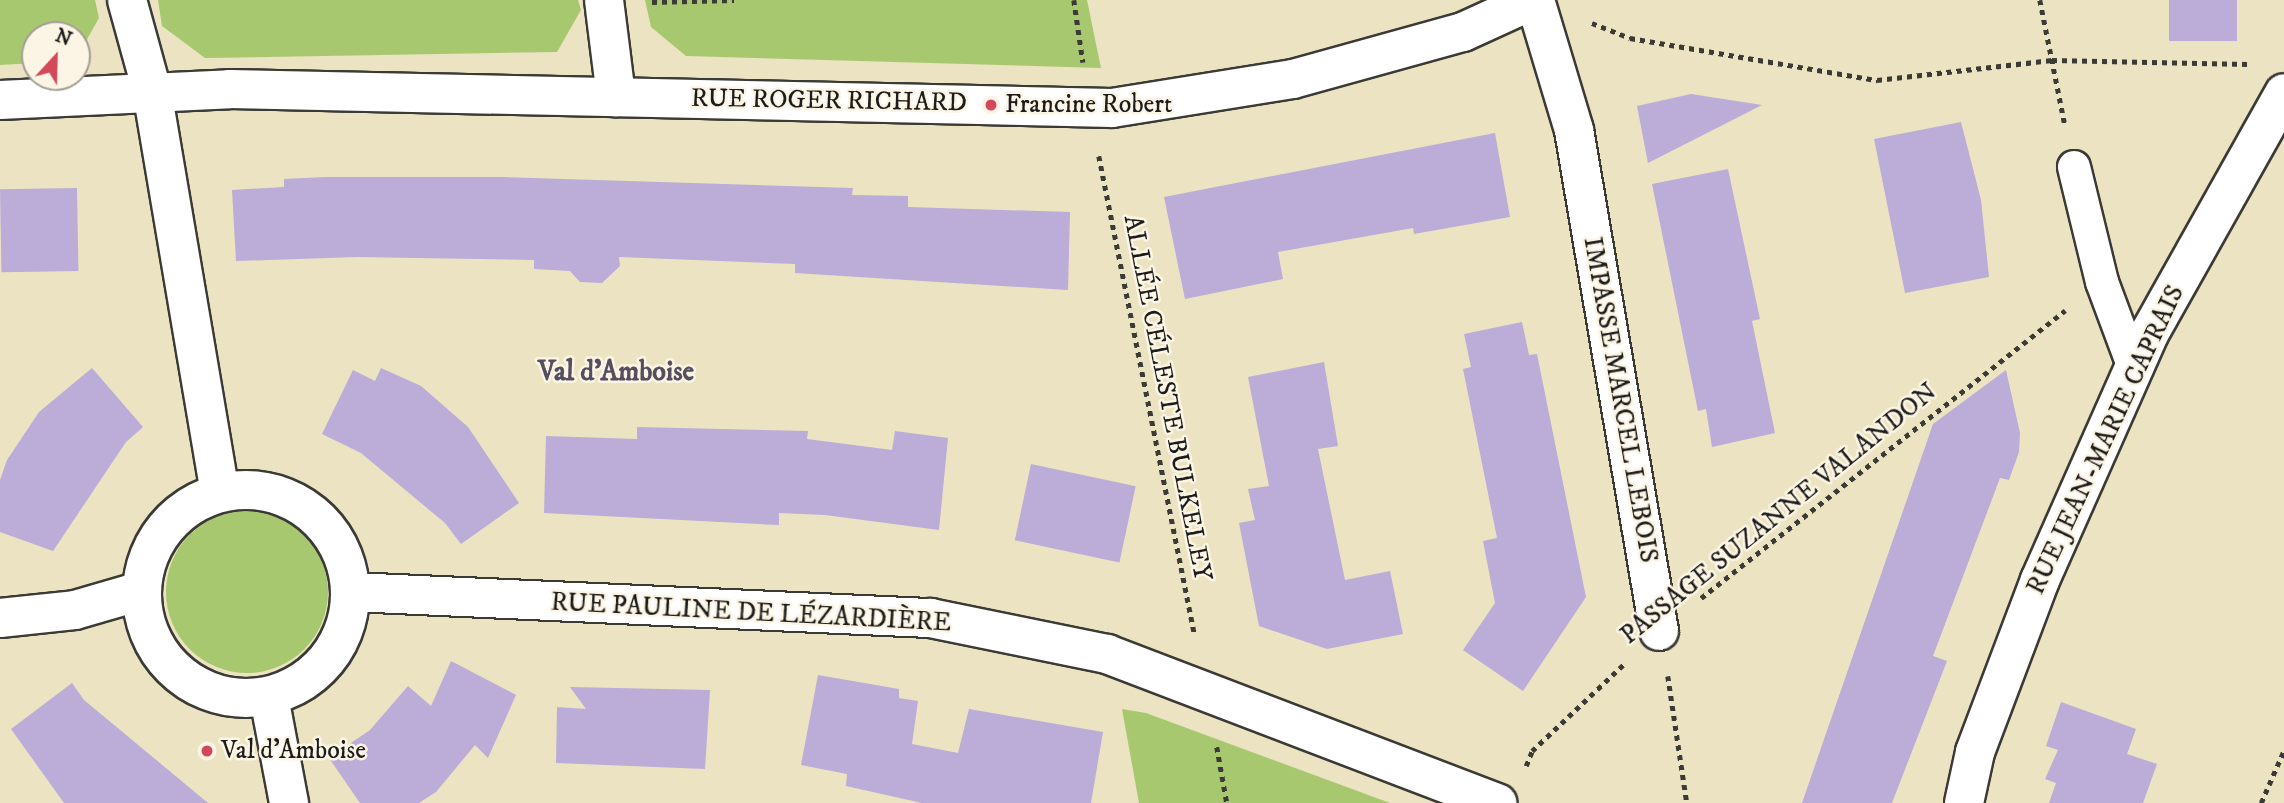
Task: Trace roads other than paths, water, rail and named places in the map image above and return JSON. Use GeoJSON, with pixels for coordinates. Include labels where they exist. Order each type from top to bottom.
{"type":"FeatureCollection","features":[{"type":"Feature","properties":{"kind":"street"},"geometry":{"type":"LineString","coordinates":[[127,0],[152,91],[220,492]]}},
{"type":"Feature","properties":{"kind":"street"},"geometry":{"type":"LineString","coordinates":[[604,0],[616,97]]}},
{"type":"Feature","properties":{"kind":"street","name":"RUE ROGER RICHARD"},"geometry":{"type":"LineString","coordinates":[[0,100],[152,91],[1089,107],[1293,79],[1463,32],[1534,0]]}},
{"type":"Feature","properties":{"kind":"street","name":"IMPASSE MARCEL LEBOIS"},"geometry":{"type":"LineString","coordinates":[[1534,0],[1574,130],[1658,631]]}},
{"type":"Feature","properties":{"kind":"street","name":"RUE JEAN-MARIE CAPRAIS"},"geometry":{"type":"LineString","coordinates":[[1964,803],[1975,752],[2039,580],[2134,368],[2284,93]]}},
{"type":"Feature","properties":{"kind":"street"},"geometry":{"type":"LineString","coordinates":[[252,489],[283,495],[311,510],[337,543],[352,593],[346,628],[329,659],[302,683],[269,697],[237,698],[217,694],[180,675],[158,651],[149,632],[141,591],[148,558],[164,528],[189,505],[220,492],[252,489]]}},
{"type":"Feature","properties":{"kind":"street"},"geometry":{"type":"LineString","coordinates":[[11,622],[75,611],[141,591]]}},
{"type":"Feature","properties":{"kind":"street","name":"RUE PAULINE DE LÉZARDIÈRE"},"geometry":{"type":"LineString","coordinates":[[352,593],[930,618],[1107,654],[1207,695],[1498,803]]}},
{"type":"Feature","properties":{"kind":"street"},"geometry":{"type":"LineString","coordinates":[[269,697],[289,803]]}},
{"type":"Feature","properties":{"kind":"lane"},"geometry":{"type":"LineString","coordinates":[[2074,167],[2102,282],[2134,368]]}},
{"type":"Feature","properties":{"kind":"place","name":"Francine Robert"},"geometry":{"type":"Point","coordinates":[991,105]}},
{"type":"Feature","properties":{"kind":"place","name":"Val d'Amboise"},"geometry":{"type":"Point","coordinates":[207,751]}},
{"type":"Feature","properties":{"kind":"district","name":"Val d'Amboise"},"geometry":{"type":"Point","coordinates":[616,372]}}]}
